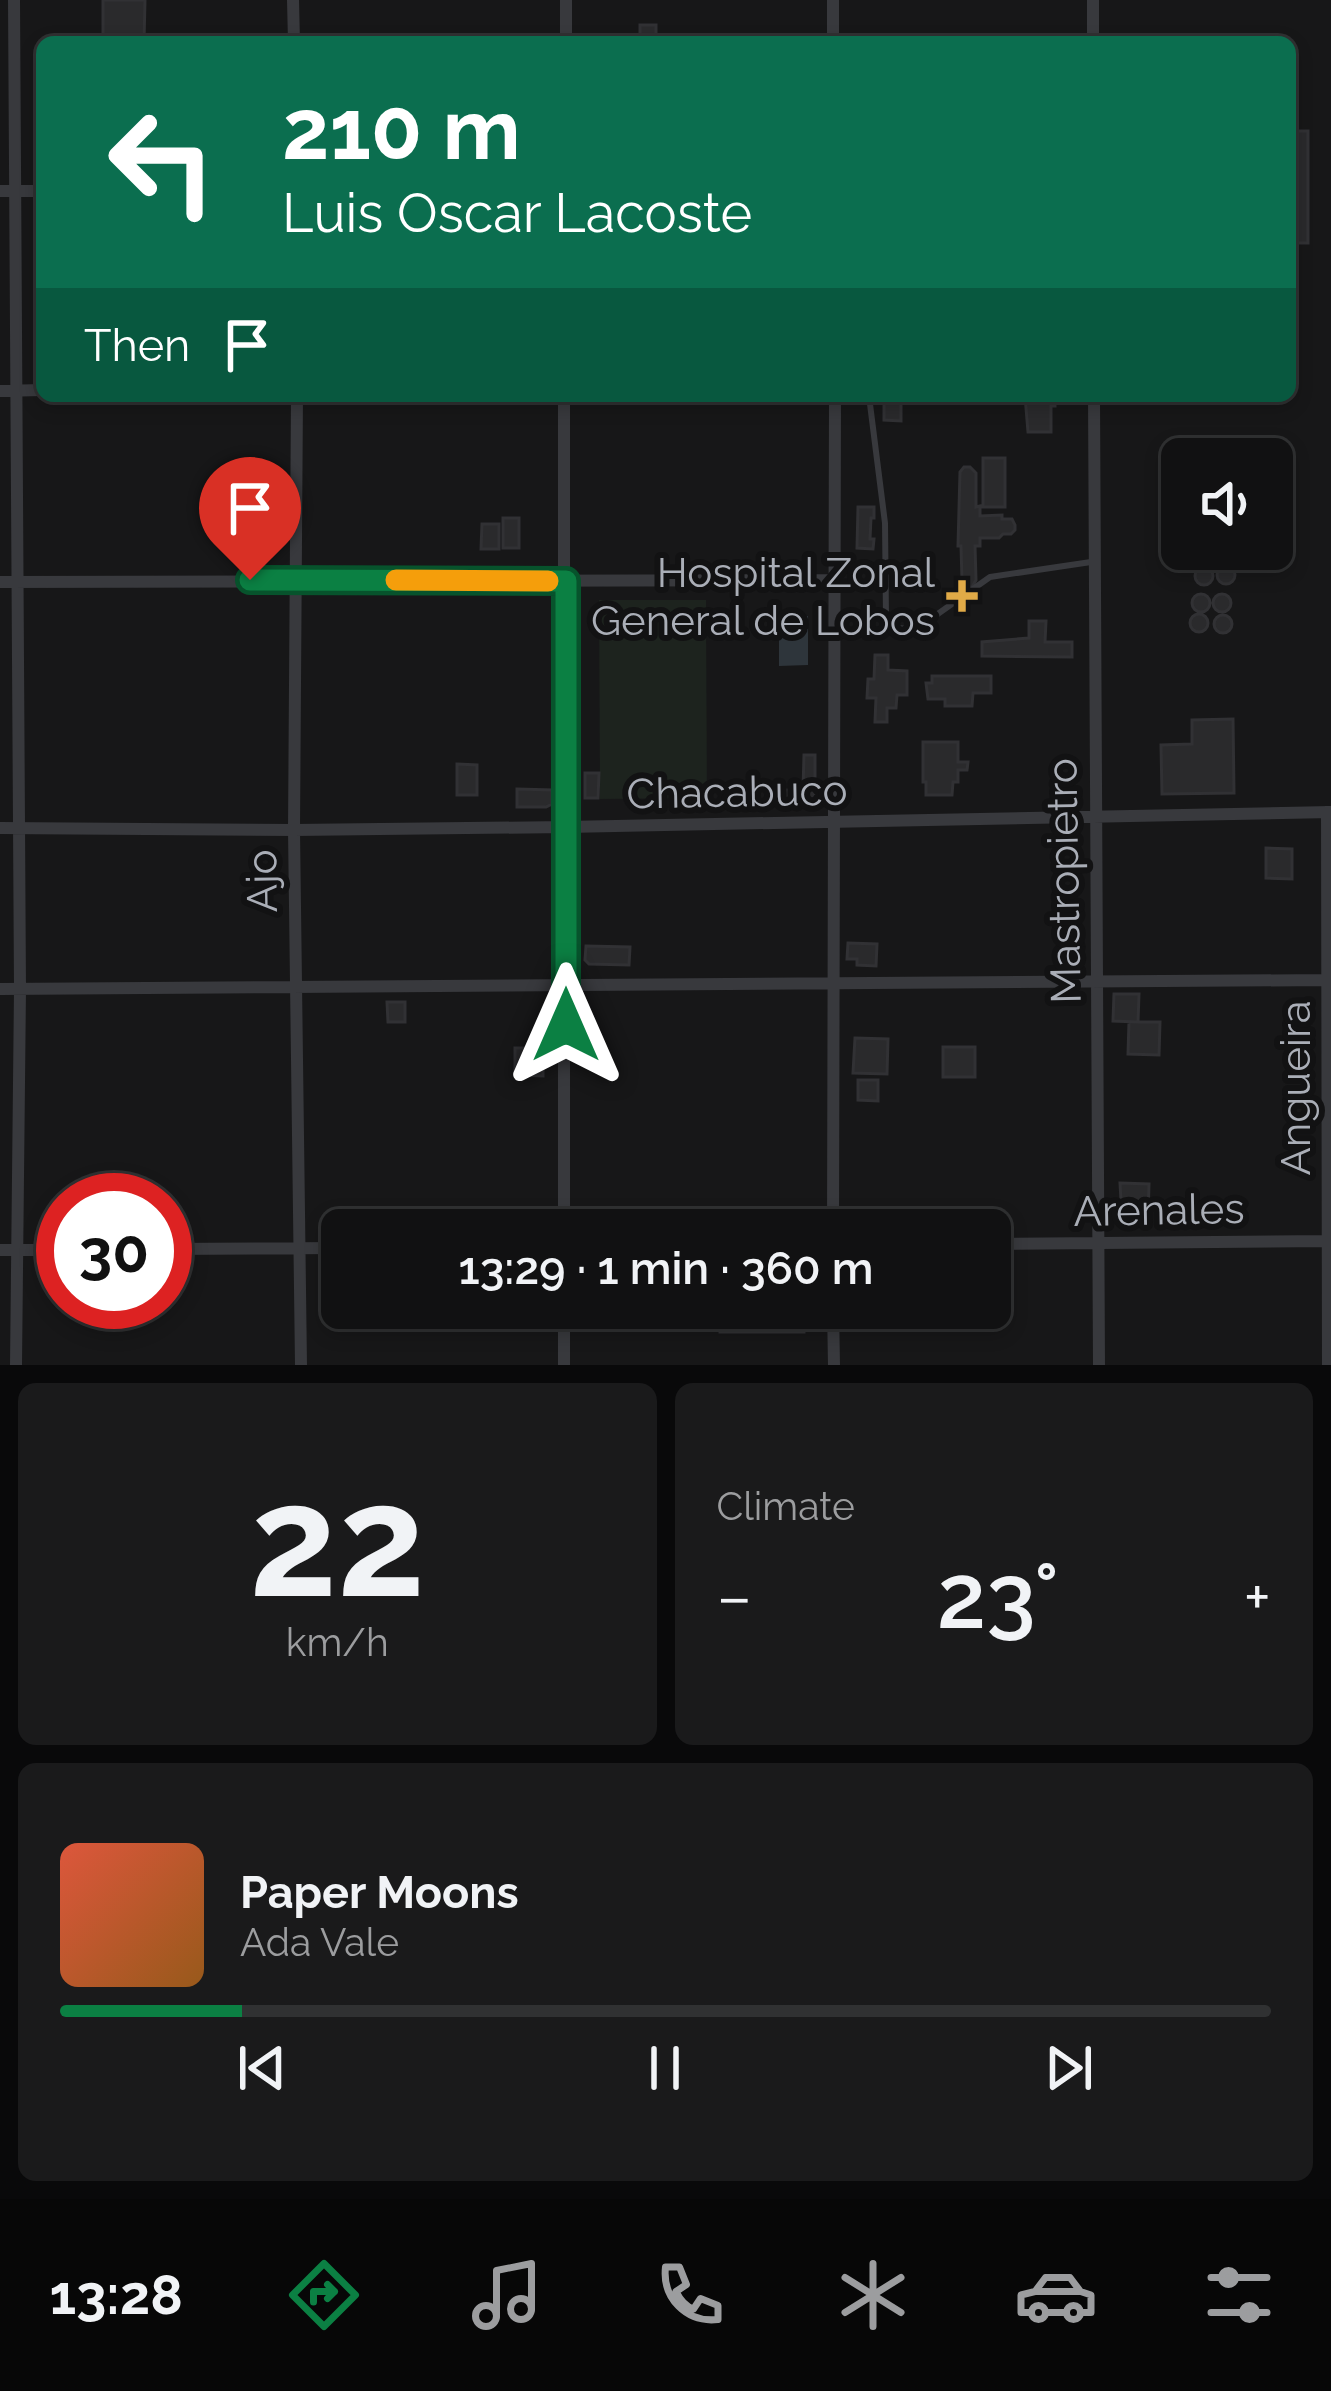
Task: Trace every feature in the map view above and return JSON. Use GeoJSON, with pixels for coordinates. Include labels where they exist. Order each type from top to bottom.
{"type":"FeatureCollection","features":[{"type":"Feature","properties":{"kind":"street"},"geometry":{"type":"LineString","coordinates":[[14,0],[20,989],[16,1365]]}},
{"type":"Feature","properties":{"kind":"street"},"geometry":{"type":"LineString","coordinates":[[293,0],[294,36]]}},
{"type":"Feature","properties":{"kind":"street"},"geometry":{"type":"LineString","coordinates":[[566,0],[566,36]]}},
{"type":"Feature","properties":{"kind":"street"},"geometry":{"type":"LineString","coordinates":[[833,0],[833,36]]}},
{"type":"Feature","properties":{"kind":"street"},"geometry":{"type":"LineString","coordinates":[[1093,0],[1093,36]]}},
{"type":"Feature","properties":{"kind":"street"},"geometry":{"type":"LineString","coordinates":[[0,191],[36,191]]}},
{"type":"Feature","properties":{"kind":"street"},"geometry":{"type":"LineString","coordinates":[[0,391],[36,390]]}},
{"type":"Feature","properties":{"kind":"street","name":"Ajo"},"geometry":{"type":"LineString","coordinates":[[297,402],[295,830],[301,1365]]}},
{"type":"Feature","properties":{"kind":"street"},"geometry":{"type":"LineString","coordinates":[[564,1209],[565,402]]}},
{"type":"Feature","properties":{"kind":"street"},"geometry":{"type":"LineString","coordinates":[[833,1209],[835,402]]}},
{"type":"Feature","properties":{"kind":"street","name":"Mastropietro"},"geometry":{"type":"LineString","coordinates":[[1094,402],[1100,1365]]}},
{"type":"Feature","properties":{"kind":"street"},"geometry":{"type":"LineString","coordinates":[[0,582],[835,580]]}},
{"type":"Feature","properties":{"kind":"street","name":"Chacabuco"},"geometry":{"type":"LineString","coordinates":[[0,828],[832,824],[1329,812]]}},
{"type":"Feature","properties":{"kind":"street","name":"Angueira"},"geometry":{"type":"LineString","coordinates":[[1328,1365],[1329,812]]}},
{"type":"Feature","properties":{"kind":"street"},"geometry":{"type":"LineString","coordinates":[[0,989],[1327,980]]}},
{"type":"Feature","properties":{"kind":"street","name":"Arenales"},"geometry":{"type":"LineString","coordinates":[[1011,1244],[1328,1241]]}},
{"type":"Feature","properties":{"kind":"street"},"geometry":{"type":"LineString","coordinates":[[192,1249],[321,1248]]}},
{"type":"Feature","properties":{"kind":"street"},"geometry":{"type":"LineString","coordinates":[[0,1250],[36,1250]]}},
{"type":"Feature","properties":{"kind":"street"},"geometry":{"type":"LineString","coordinates":[[564,1329],[564,1365]]}},
{"type":"Feature","properties":{"kind":"street"},"geometry":{"type":"LineString","coordinates":[[833,1329],[834,1365]]}},
{"type":"Feature","properties":{"kind":"lane"},"geometry":{"type":"LineString","coordinates":[[870,402],[885,524],[886,618],[895,628],[912,629],[990,577],[1095,562]]}},
{"type":"Feature","properties":{"kind":"shaded area"},"geometry":{"type":"Polygon","coordinates":[[[599,600],[706,600],[707,798],[600,799],[599,600]]]}},
{"type":"Feature","properties":{"kind":"shaded area"},"geometry":{"type":"Polygon","coordinates":[[[779,616],[808,616],[808,665],[779,666],[779,616]]]}},
{"type":"Feature","properties":{"kind":"building"},"geometry":{"type":"Polygon","coordinates":[[[103,0],[145,0],[144,36],[103,36],[103,0]]]}},
{"type":"Feature","properties":{"kind":"building"},"geometry":{"type":"Polygon","coordinates":[[[640,25],[656,25],[656,36],[640,36],[640,25]]]}},
{"type":"Feature","properties":{"kind":"building"},"geometry":{"type":"Polygon","coordinates":[[[1296,131],[1308,131],[1308,243],[1296,243],[1296,131]]]}},
{"type":"Feature","properties":{"kind":"building"},"geometry":{"type":"Polygon","coordinates":[[[884,402],[901,402],[901,421],[884,420],[884,402]]]}},
{"type":"Feature","properties":{"kind":"building"},"geometry":{"type":"Polygon","coordinates":[[[1026,402],[1055,402],[1051,432],[1028,432],[1026,402]]]}},
{"type":"Feature","properties":{"kind":"building"},"geometry":{"type":"Polygon","coordinates":[[[983,458],[1005,458],[1005,507],[983,507],[983,458]]]}},
{"type":"Feature","properties":{"kind":"building"},"geometry":{"type":"Polygon","coordinates":[[[964,467],[976,473],[980,516],[1002,515],[1015,525],[1011,534],[980,538],[980,546],[975,546],[972,587],[965,587],[962,580],[958,546],[960,472],[964,467]]]}},
{"type":"Feature","properties":{"kind":"building"},"geometry":{"type":"Polygon","coordinates":[[[858,507],[874,507],[873,549],[857,548],[858,507]]]}},
{"type":"Feature","properties":{"kind":"building"},"geometry":{"type":"Polygon","coordinates":[[[503,518],[519,518],[519,548],[503,548],[503,518]]]}},
{"type":"Feature","properties":{"kind":"building"},"geometry":{"type":"Polygon","coordinates":[[[482,524],[499,524],[499,549],[481,549],[482,524]]]}},
{"type":"Feature","properties":{"kind":"building"},"geometry":{"type":"Polygon","coordinates":[[[1198,570],[1210,570],[1210,582],[1198,582],[1198,570]]]}},
{"type":"Feature","properties":{"kind":"building"},"geometry":{"type":"Polygon","coordinates":[[[1220,570],[1232,570],[1232,581],[1220,581],[1220,570]]]}},
{"type":"Feature","properties":{"kind":"building"},"geometry":{"type":"Polygon","coordinates":[[[1201,594],[1210,603],[1201,612],[1192,603],[1201,594]]]}},
{"type":"Feature","properties":{"kind":"building"},"geometry":{"type":"Polygon","coordinates":[[[1222,594],[1231,603],[1222,612],[1213,603],[1222,594]]]}},
{"type":"Feature","properties":{"kind":"building"},"geometry":{"type":"Polygon","coordinates":[[[1199,614],[1208,623],[1199,632],[1190,623],[1199,614]]]}},
{"type":"Feature","properties":{"kind":"building"},"geometry":{"type":"Polygon","coordinates":[[[1223,615],[1232,624],[1223,633],[1214,624],[1223,615]]]}},
{"type":"Feature","properties":{"kind":"building"},"geometry":{"type":"Polygon","coordinates":[[[1029,621],[1046,621],[1045,642],[1072,642],[1072,657],[982,656],[982,642],[1029,638],[1029,621]]]}},
{"type":"Feature","properties":{"kind":"building"},"geometry":{"type":"Polygon","coordinates":[[[875,655],[888,655],[888,670],[907,671],[907,695],[897,695],[896,708],[887,708],[887,722],[875,722],[876,698],[867,698],[875,655]]]}},
{"type":"Feature","properties":{"kind":"building"},"geometry":{"type":"Polygon","coordinates":[[[932,676],[991,676],[991,693],[973,693],[972,706],[945,706],[945,699],[928,699],[926,683],[932,683],[932,676]]]}},
{"type":"Feature","properties":{"kind":"building"},"geometry":{"type":"Polygon","coordinates":[[[1233,719],[1234,793],[1162,794],[1161,745],[1192,744],[1192,720],[1233,719]]]}},
{"type":"Feature","properties":{"kind":"building"},"geometry":{"type":"Polygon","coordinates":[[[923,742],[958,742],[958,762],[968,762],[967,770],[958,770],[952,795],[926,795],[923,742]]]}},
{"type":"Feature","properties":{"kind":"building"},"geometry":{"type":"Polygon","coordinates":[[[804,755],[815,755],[815,797],[806,803],[779,803],[779,790],[803,790],[804,755]]]}},
{"type":"Feature","properties":{"kind":"building"},"geometry":{"type":"Polygon","coordinates":[[[457,764],[477,765],[477,795],[457,795],[457,764]]]}},
{"type":"Feature","properties":{"kind":"building"},"geometry":{"type":"Polygon","coordinates":[[[585,773],[599,773],[598,798],[585,798],[585,773]]]}},
{"type":"Feature","properties":{"kind":"building"},"geometry":{"type":"Polygon","coordinates":[[[517,789],[552,790],[552,804],[517,807],[517,789]]]}},
{"type":"Feature","properties":{"kind":"building"},"geometry":{"type":"Polygon","coordinates":[[[1266,848],[1292,849],[1292,879],[1266,878],[1266,848]]]}},
{"type":"Feature","properties":{"kind":"building"},"geometry":{"type":"Polygon","coordinates":[[[848,943],[877,944],[876,966],[847,959],[848,943]]]}},
{"type":"Feature","properties":{"kind":"building"},"geometry":{"type":"Polygon","coordinates":[[[586,946],[630,947],[629,965],[589,964],[586,946]]]}},
{"type":"Feature","properties":{"kind":"building"},"geometry":{"type":"Polygon","coordinates":[[[1114,994],[1139,994],[1138,1022],[1113,1021],[1114,994]]]}},
{"type":"Feature","properties":{"kind":"building"},"geometry":{"type":"Polygon","coordinates":[[[387,1002],[405,1002],[405,1022],[388,1022],[387,1002]]]}},
{"type":"Feature","properties":{"kind":"building"},"geometry":{"type":"Polygon","coordinates":[[[1129,1022],[1160,1022],[1159,1055],[1128,1054],[1129,1022]]]}},
{"type":"Feature","properties":{"kind":"building"},"geometry":{"type":"Polygon","coordinates":[[[855,1038],[888,1039],[887,1074],[853,1073],[855,1038]]]}},
{"type":"Feature","properties":{"kind":"building"},"geometry":{"type":"Polygon","coordinates":[[[943,1047],[975,1047],[975,1077],[943,1077],[943,1047]]]}},
{"type":"Feature","properties":{"kind":"building"},"geometry":{"type":"Polygon","coordinates":[[[515,1048],[543,1048],[543,1076],[515,1075],[515,1048]]]}},
{"type":"Feature","properties":{"kind":"building"},"geometry":{"type":"Polygon","coordinates":[[[858,1080],[878,1080],[878,1101],[858,1100],[858,1080]]]}},
{"type":"Feature","properties":{"kind":"building"},"geometry":{"type":"Polygon","coordinates":[[[1120,1183],[1149,1184],[1148,1218],[1122,1218],[1120,1183]]]}},
{"type":"Feature","properties":{"kind":"building"},"geometry":{"type":"Polygon","coordinates":[[[745,1329],[804,1329],[804,1332],[745,1329]]]}},
{"type":"Feature","properties":{"kind":"slow traffic"},"geometry":{"type":"LineString","coordinates":[[396,580],[548,581]]}},
{"type":"Feature","properties":{"kind":"place","name":"Hospital Zonal General de Lobos"},"geometry":{"type":"Point","coordinates":[962,596]}},
{"type":"Feature","properties":{"kind":"route"},"geometry":{"type":"LineString","coordinates":[[250,580],[566,581],[566,1025]]}}]}
